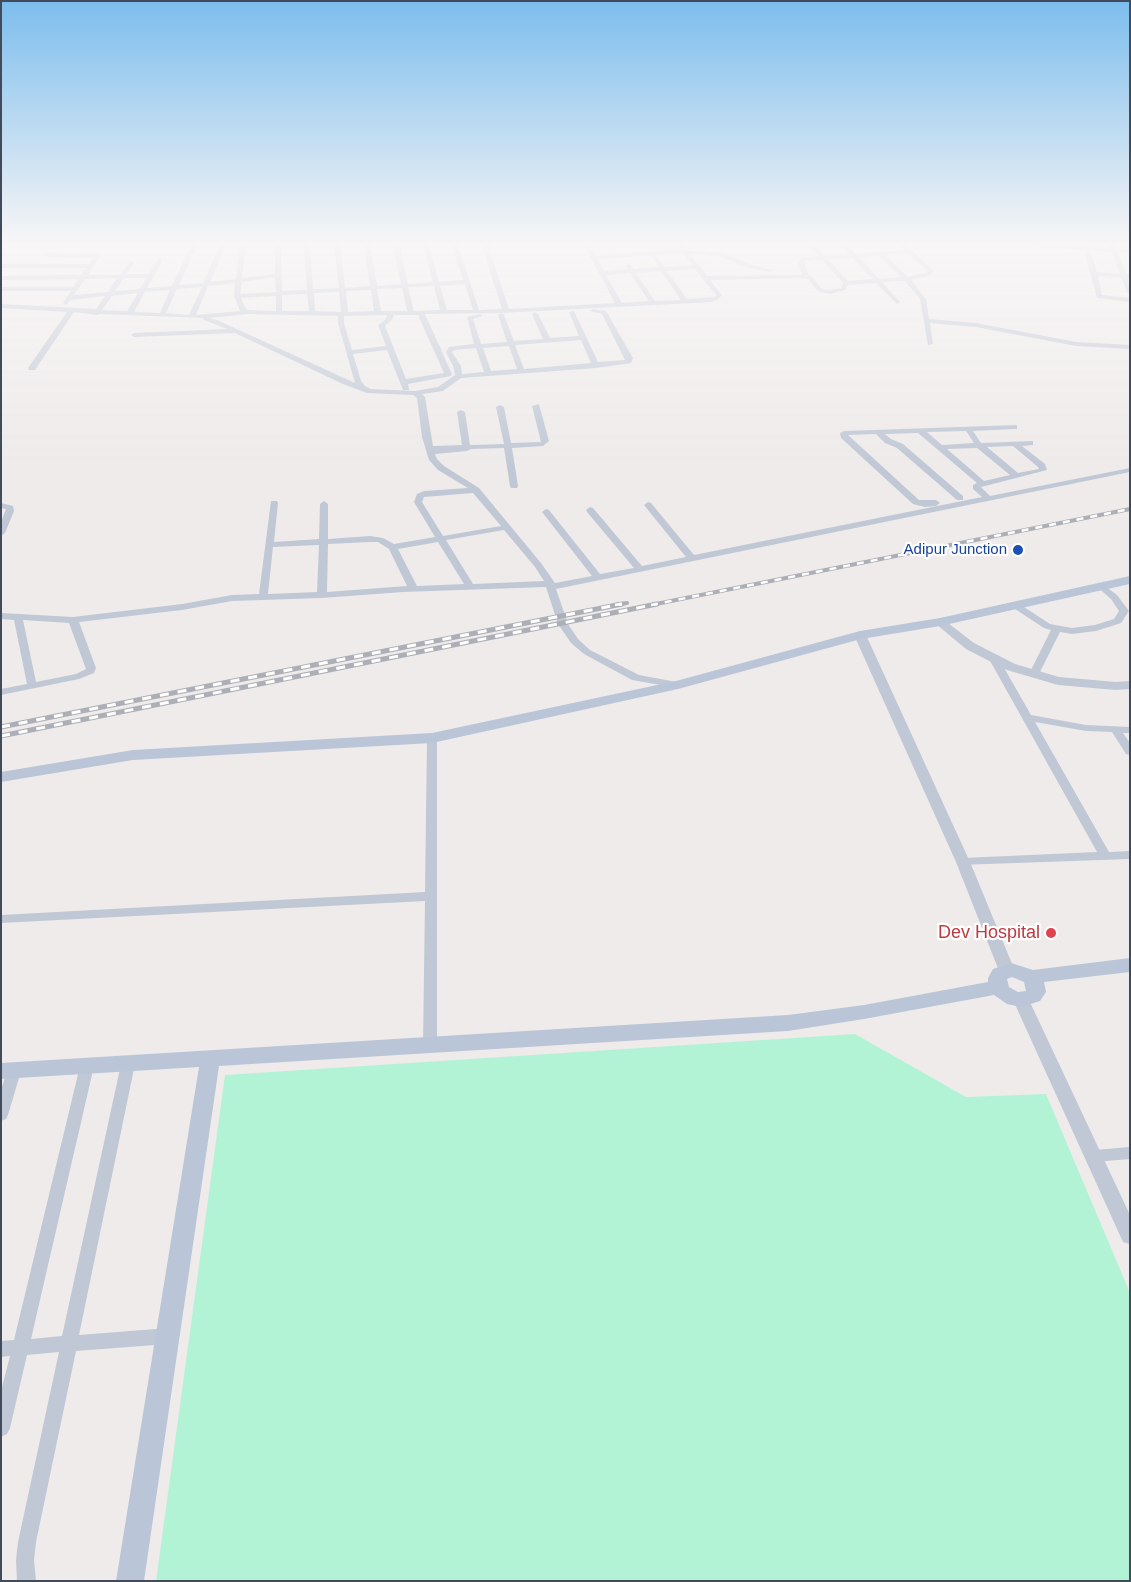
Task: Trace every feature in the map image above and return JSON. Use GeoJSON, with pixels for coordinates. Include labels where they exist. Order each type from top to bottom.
{"type":"FeatureCollection","features":[{"type":"Feature","properties":{"kind":"main road"},"geometry":{"type":"LineString","coordinates":[[1,777],[133,755],[432,738],[678,685],[860,635],[940,622],[1130,580]]}},
{"type":"Feature","properties":{"kind":"main road"},"geometry":{"type":"LineString","coordinates":[[1033,981],[1130,965]]}},
{"type":"Feature","properties":{"kind":"main road"},"geometry":{"type":"LineString","coordinates":[[8,1071],[788,1023],[864,1012],[911,1002],[1002,979],[1018,971],[1033,981],[1130,973]]}},
{"type":"Feature","properties":{"kind":"main road"},"geometry":{"type":"LineString","coordinates":[[1002,979],[1008,996],[1021,1000],[1033,996],[1033,981]]}},
{"type":"Feature","properties":{"kind":"main road"},"geometry":{"type":"LineString","coordinates":[[130,1581],[210,1059]]}},
{"type":"Feature","properties":{"kind":"street"},"geometry":{"type":"LineString","coordinates":[[32,368],[65,319]]}},
{"type":"Feature","properties":{"kind":"street"},"geometry":{"type":"LineString","coordinates":[[206,319],[216,321],[346,382],[370,391],[411,392],[440,389],[460,376],[596,366],[630,361],[608,319]]}},
{"type":"Feature","properties":{"kind":"street"},"geometry":{"type":"LineString","coordinates":[[342,319],[341,323],[357,381],[362,388]]}},
{"type":"Feature","properties":{"kind":"street"},"geometry":{"type":"LineString","coordinates":[[389,319],[381,325],[404,382],[411,392],[421,397],[426,437],[433,460],[441,468],[476,490],[538,565],[550,586],[562,624],[574,641],[587,652],[636,678],[678,685]]}},
{"type":"Feature","properties":{"kind":"street"},"geometry":{"type":"LineString","coordinates":[[404,382],[448,374],[424,319]]}},
{"type":"Feature","properties":{"kind":"street"},"geometry":{"type":"LineString","coordinates":[[469,319],[488,374]]}},
{"type":"Feature","properties":{"kind":"street"},"geometry":{"type":"LineString","coordinates":[[505,319],[521,371]]}},
{"type":"Feature","properties":{"kind":"street"},"geometry":{"type":"LineString","coordinates":[[537,319],[547,340]]}},
{"type":"Feature","properties":{"kind":"street"},"geometry":{"type":"LineString","coordinates":[[575,319],[596,366]]}},
{"type":"Feature","properties":{"kind":"street"},"geometry":{"type":"LineString","coordinates":[[930,344],[926,320],[976,325],[1076,344],[1130,347]]}},
{"type":"Feature","properties":{"kind":"street"},"geometry":{"type":"LineString","coordinates":[[134,335],[236,331]]}},
{"type":"Feature","properties":{"kind":"street"},"geometry":{"type":"LineString","coordinates":[[460,376],[450,350],[454,347],[584,338]]}},
{"type":"Feature","properties":{"kind":"street"},"geometry":{"type":"LineString","coordinates":[[349,352],[391,347]]}},
{"type":"Feature","properties":{"kind":"street"},"geometry":{"type":"LineString","coordinates":[[430,450],[544,443],[536,406]]}},
{"type":"Feature","properties":{"kind":"street"},"geometry":{"type":"LineString","coordinates":[[500,407],[514,486]]}},
{"type":"Feature","properties":{"kind":"street"},"geometry":{"type":"LineString","coordinates":[[461,412],[468,447]]}},
{"type":"Feature","properties":{"kind":"street"},"geometry":{"type":"LineString","coordinates":[[986,496],[960,498],[930,504],[916,502],[844,434],[847,432],[1014,427]]}},
{"type":"Feature","properties":{"kind":"street"},"geometry":{"type":"LineString","coordinates":[[968,429],[979,445],[1016,476]]}},
{"type":"Feature","properties":{"kind":"street"},"geometry":{"type":"LineString","coordinates":[[920,430],[982,483]]}},
{"type":"Feature","properties":{"kind":"street"},"geometry":{"type":"LineString","coordinates":[[878,432],[888,441],[900,446],[960,498]]}},
{"type":"Feature","properties":{"kind":"street"},"geometry":{"type":"LineString","coordinates":[[940,447],[1030,442]]}},
{"type":"Feature","properties":{"kind":"street"},"geometry":{"type":"LineString","coordinates":[[986,496],[976,487],[982,483],[1040,471],[1043,468],[1014,443]]}},
{"type":"Feature","properties":{"kind":"street"},"geometry":{"type":"LineString","coordinates":[[1,616],[73,620],[190,606],[224,599],[322,595],[413,588],[550,586],[692,559],[986,496],[1130,470]]}},
{"type":"Feature","properties":{"kind":"street"},"geometry":{"type":"LineString","coordinates":[[470,587],[418,502],[418,499],[424,494],[476,490]]}},
{"type":"Feature","properties":{"kind":"street"},"geometry":{"type":"LineString","coordinates":[[263,597],[274,503]]}},
{"type":"Feature","properties":{"kind":"street"},"geometry":{"type":"LineString","coordinates":[[322,595],[324,504]]}},
{"type":"Feature","properties":{"kind":"street"},"geometry":{"type":"LineString","coordinates":[[1,505],[10,508],[1,533]]}},
{"type":"Feature","properties":{"kind":"street"},"geometry":{"type":"LineString","coordinates":[[648,505],[692,559]]}},
{"type":"Feature","properties":{"kind":"street"},"geometry":{"type":"LineString","coordinates":[[590,510],[640,569]]}},
{"type":"Feature","properties":{"kind":"street"},"geometry":{"type":"LineString","coordinates":[[546,512],[598,578]]}},
{"type":"Feature","properties":{"kind":"street"},"geometry":{"type":"LineString","coordinates":[[393,547],[507,527]]}},
{"type":"Feature","properties":{"kind":"street"},"geometry":{"type":"LineString","coordinates":[[269,545],[374,539],[393,547],[413,588]]}},
{"type":"Feature","properties":{"kind":"street"},"geometry":{"type":"LineString","coordinates":[[1015,605],[1047,626],[1072,631],[1096,628],[1118,622],[1126,615],[1120,604],[1101,586]]}},
{"type":"Feature","properties":{"kind":"street"},"geometry":{"type":"LineString","coordinates":[[18,617],[32,685]]}},
{"type":"Feature","properties":{"kind":"street"},"geometry":{"type":"LineString","coordinates":[[1,692],[79,676],[90,671],[91,668],[73,620]]}},
{"type":"Feature","properties":{"kind":"street"},"geometry":{"type":"LineString","coordinates":[[940,622],[970,646],[1011,667],[1058,681],[1116,686],[1130,685]]}},
{"type":"Feature","properties":{"kind":"street"},"geometry":{"type":"LineString","coordinates":[[1034,674],[1057,628]]}},
{"type":"Feature","properties":{"kind":"street"},"geometry":{"type":"LineString","coordinates":[[860,635],[963,862],[1002,979]]}},
{"type":"Feature","properties":{"kind":"street"},"geometry":{"type":"LineString","coordinates":[[994,659],[1106,856]]}},
{"type":"Feature","properties":{"kind":"street"},"geometry":{"type":"LineString","coordinates":[[1028,718],[1086,728],[1130,730]]}},
{"type":"Feature","properties":{"kind":"street"},"geometry":{"type":"LineString","coordinates":[[1115,729],[1130,752]]}},
{"type":"Feature","properties":{"kind":"street"},"geometry":{"type":"LineString","coordinates":[[430,1045],[432,738]]}},
{"type":"Feature","properties":{"kind":"street"},"geometry":{"type":"LineString","coordinates":[[963,862],[1130,855]]}},
{"type":"Feature","properties":{"kind":"street"},"geometry":{"type":"LineString","coordinates":[[1,919],[430,896]]}},
{"type":"Feature","properties":{"kind":"street"},"geometry":{"type":"LineString","coordinates":[[1021,1000],[1077,1117],[1130,1236]]}},
{"type":"Feature","properties":{"kind":"street"},"geometry":{"type":"LineString","coordinates":[[27,1581],[26,1542],[128,1064]]}},
{"type":"Feature","properties":{"kind":"street"},"geometry":{"type":"LineString","coordinates":[[1,1428],[87,1066]]}},
{"type":"Feature","properties":{"kind":"street"},"geometry":{"type":"LineString","coordinates":[[1,1115],[8,1071]]}},
{"type":"Feature","properties":{"kind":"street"},"geometry":{"type":"LineString","coordinates":[[1094,1156],[1130,1153]]}},
{"type":"Feature","properties":{"kind":"street"},"geometry":{"type":"LineString","coordinates":[[1,1349],[168,1336]]}},
{"type":"Feature","properties":{"kind":"green space"},"geometry":{"type":"Polygon","coordinates":[[[855,1034],[966,1097],[1046,1094],[1130,1293],[1130,1581],[156,1581],[225,1075],[855,1034]]]}},
{"type":"Feature","properties":{"kind":"railway"},"geometry":{"type":"LineString","coordinates":[[651,605],[1130,509]]}},
{"type":"Feature","properties":{"kind":"railway"},"geometry":{"type":"LineString","coordinates":[[615,605],[627,603]]}},
{"type":"Feature","properties":{"kind":"railway"},"geometry":{"type":"LineString","coordinates":[[1,727],[622,604]]}},
{"type":"Feature","properties":{"kind":"railway"},"geometry":{"type":"LineString","coordinates":[[1,736],[657,604]]}},
{"type":"Feature","properties":{"kind":"place","name":"Adipur Junction"},"geometry":{"type":"Point","coordinates":[1018,550]}},
{"type":"Feature","properties":{"kind":"place","name":"Dev Hospital"},"geometry":{"type":"Point","coordinates":[1051,933]}}]}
